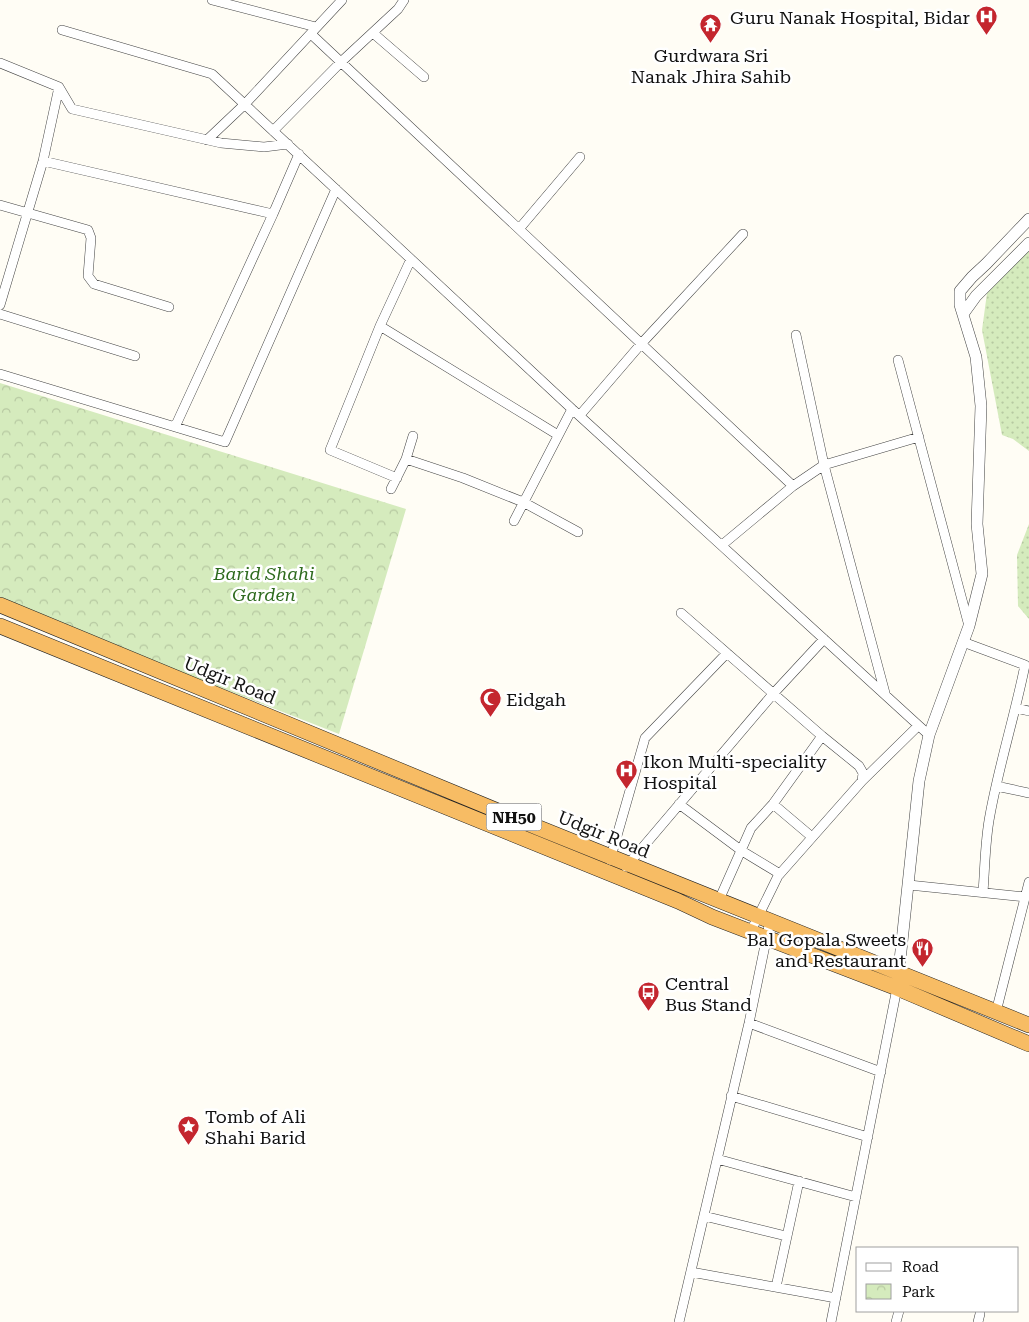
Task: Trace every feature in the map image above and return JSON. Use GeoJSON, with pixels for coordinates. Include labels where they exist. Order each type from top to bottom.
{"type":"FeatureCollection","features":[{"type":"Feature","properties":{"kind":"highway","name":"Udgir Road"},"geometry":{"type":"LineString","coordinates":[[0,605],[629,864],[1029,1025]]}},
{"type":"Feature","properties":{"kind":"highway","name":"Udgir Road"},"geometry":{"type":"LineString","coordinates":[[0,626],[612,875],[897,988],[1029,1044]]}},
{"type":"Feature","properties":{"kind":"street"},"geometry":{"type":"LineString","coordinates":[[212,0],[314,30],[341,62],[793,486]]}},
{"type":"Feature","properties":{"kind":"street"},"geometry":{"type":"LineString","coordinates":[[207,140],[245,104],[342,0]]}},
{"type":"Feature","properties":{"kind":"street"},"geometry":{"type":"LineString","coordinates":[[273,131],[341,62],[398,9],[404,0]]}},
{"type":"Feature","properties":{"kind":"street"},"geometry":{"type":"LineString","coordinates":[[62,30],[212,74],[572,409],[929,735]]}},
{"type":"Feature","properties":{"kind":"street"},"geometry":{"type":"LineString","coordinates":[[373,33],[424,77]]}},
{"type":"Feature","properties":{"kind":"street"},"geometry":{"type":"LineString","coordinates":[[0,63],[59,87],[72,109],[221,143],[264,147],[288,144]]}},
{"type":"Feature","properties":{"kind":"street"},"geometry":{"type":"LineString","coordinates":[[0,305],[43,161],[59,87]]}},
{"type":"Feature","properties":{"kind":"street"},"geometry":{"type":"LineString","coordinates":[[175,427],[299,154]]}},
{"type":"Feature","properties":{"kind":"street"},"geometry":{"type":"LineString","coordinates":[[520,229],[580,157]]}},
{"type":"Feature","properties":{"kind":"street"},"geometry":{"type":"LineString","coordinates":[[43,161],[273,214]]}},
{"type":"Feature","properties":{"kind":"street"},"geometry":{"type":"LineString","coordinates":[[0,374],[225,442],[336,189]]}},
{"type":"Feature","properties":{"kind":"street"},"geometry":{"type":"LineString","coordinates":[[0,205],[88,230],[90,238],[88,276],[94,284],[169,307]]}},
{"type":"Feature","properties":{"kind":"street"},"geometry":{"type":"LineString","coordinates":[[831,1322],[897,988],[919,781],[929,735],[969,626],[982,574],[977,524],[981,406],[976,357],[960,306],[960,292],[972,277],[1029,219]]}},
{"type":"Feature","properties":{"kind":"street"},"geometry":{"type":"LineString","coordinates":[[580,415],[641,344],[743,234]]}},
{"type":"Feature","properties":{"kind":"street"},"geometry":{"type":"LineString","coordinates":[[963,314],[976,296],[1029,243]]}},
{"type":"Feature","properties":{"kind":"street"},"geometry":{"type":"LineString","coordinates":[[397,478],[330,450],[380,326],[411,259]]}},
{"type":"Feature","properties":{"kind":"street"},"geometry":{"type":"LineString","coordinates":[[0,314],[135,356]]}},
{"type":"Feature","properties":{"kind":"street"},"geometry":{"type":"LineString","coordinates":[[380,326],[558,435]]}},
{"type":"Feature","properties":{"kind":"street"},"geometry":{"type":"LineString","coordinates":[[796,335],[824,466],[885,695]]}},
{"type":"Feature","properties":{"kind":"street"},"geometry":{"type":"LineString","coordinates":[[898,360],[969,626]]}},
{"type":"Feature","properties":{"kind":"street"},"geometry":{"type":"LineString","coordinates":[[514,522],[572,409]]}},
{"type":"Feature","properties":{"kind":"street"},"geometry":{"type":"LineString","coordinates":[[391,489],[406,459],[413,436]]}},
{"type":"Feature","properties":{"kind":"street"},"geometry":{"type":"LineString","coordinates":[[722,546],[793,486],[824,466],[918,437]]}},
{"type":"Feature","properties":{"kind":"street"},"geometry":{"type":"LineString","coordinates":[[406,459],[464,478],[524,502],[578,532]]}},
{"type":"Feature","properties":{"kind":"street"},"geometry":{"type":"LineString","coordinates":[[681,613],[859,766],[863,773],[862,781]]}},
{"type":"Feature","properties":{"kind":"street"},"geometry":{"type":"LineString","coordinates":[[727,653],[645,738],[611,856],[612,875],[629,864],[774,694],[824,639]]}},
{"type":"Feature","properties":{"kind":"street"},"geometry":{"type":"LineString","coordinates":[[963,642],[1025,665],[1016,708],[1008,732],[990,817],[983,892]]}},
{"type":"Feature","properties":{"kind":"street"},"geometry":{"type":"LineString","coordinates":[[1016,708],[1029,711]]}},
{"type":"Feature","properties":{"kind":"street"},"geometry":{"type":"LineString","coordinates":[[751,931],[764,918],[780,874],[862,781],[918,726]]}},
{"type":"Feature","properties":{"kind":"street"},"geometry":{"type":"LineString","coordinates":[[719,900],[752,828],[774,804],[822,736]]}},
{"type":"Feature","properties":{"kind":"street"},"geometry":{"type":"LineString","coordinates":[[996,786],[1029,793]]}},
{"type":"Feature","properties":{"kind":"street"},"geometry":{"type":"LineString","coordinates":[[679,804],[742,851],[780,874]]}},
{"type":"Feature","properties":{"kind":"street"},"geometry":{"type":"LineString","coordinates":[[774,804],[812,837]]}},
{"type":"Feature","properties":{"kind":"street"},"geometry":{"type":"LineString","coordinates":[[909,885],[983,892],[1028,889],[996,1012]]}},
{"type":"Feature","properties":{"kind":"street"},"geometry":{"type":"LineString","coordinates":[[679,1322],[749,1023],[767,937],[764,918]]}},
{"type":"Feature","properties":{"kind":"street"},"geometry":{"type":"LineString","coordinates":[[749,1023],[881,1072]]}},
{"type":"Feature","properties":{"kind":"street"},"geometry":{"type":"LineString","coordinates":[[731,1096],[868,1137]]}},
{"type":"Feature","properties":{"kind":"street"},"geometry":{"type":"LineString","coordinates":[[717,1159],[856,1197]]}},
{"type":"Feature","properties":{"kind":"street"},"geometry":{"type":"LineString","coordinates":[[776,1288],[799,1181]]}},
{"type":"Feature","properties":{"kind":"street"},"geometry":{"type":"LineString","coordinates":[[704,1216],[786,1236]]}},
{"type":"Feature","properties":{"kind":"street"},"geometry":{"type":"LineString","coordinates":[[691,1272],[836,1298]]}},
{"type":"Feature","properties":{"kind":"green space"},"geometry":{"type":"Polygon","coordinates":[[[1029,250],[1029,451],[1013,439],[1002,435],[982,330],[987,293],[1029,250]]]}},
{"type":"Feature","properties":{"kind":"green space","name":"Barid Shahi Garden"},"geometry":{"type":"Polygon","coordinates":[[[0,383],[406,509],[339,734],[0,601],[0,383]]]}},
{"type":"Feature","properties":{"kind":"green space"},"geometry":{"type":"Polygon","coordinates":[[[1029,524],[1029,619],[1018,606],[1017,555],[1029,524]]]}},
{"type":"Feature","properties":{"kind":"place","name":"Guru Nanak Hospital, Bidar"},"geometry":{"type":"Point","coordinates":[986,36]}},
{"type":"Feature","properties":{"kind":"place","name":"Gurdwara Sri Nanak Jhira Sahib"},"geometry":{"type":"Point","coordinates":[711,44]}},
{"type":"Feature","properties":{"kind":"place","name":"Eidgah"},"geometry":{"type":"Point","coordinates":[490,718]}},
{"type":"Feature","properties":{"kind":"place","name":"Ikon Multi-speciality Hospital"},"geometry":{"type":"Point","coordinates":[627,790]}},
{"type":"Feature","properties":{"kind":"place","name":"Bal Gopala Sweets and Restaurant"},"geometry":{"type":"Point","coordinates":[922,968]}},
{"type":"Feature","properties":{"kind":"place","name":"Central Bus Stand"},"geometry":{"type":"Point","coordinates":[649,1012]}},
{"type":"Feature","properties":{"kind":"place","name":"Tomb of Ali Shahi Barid"},"geometry":{"type":"Point","coordinates":[189,1145]}}]}
